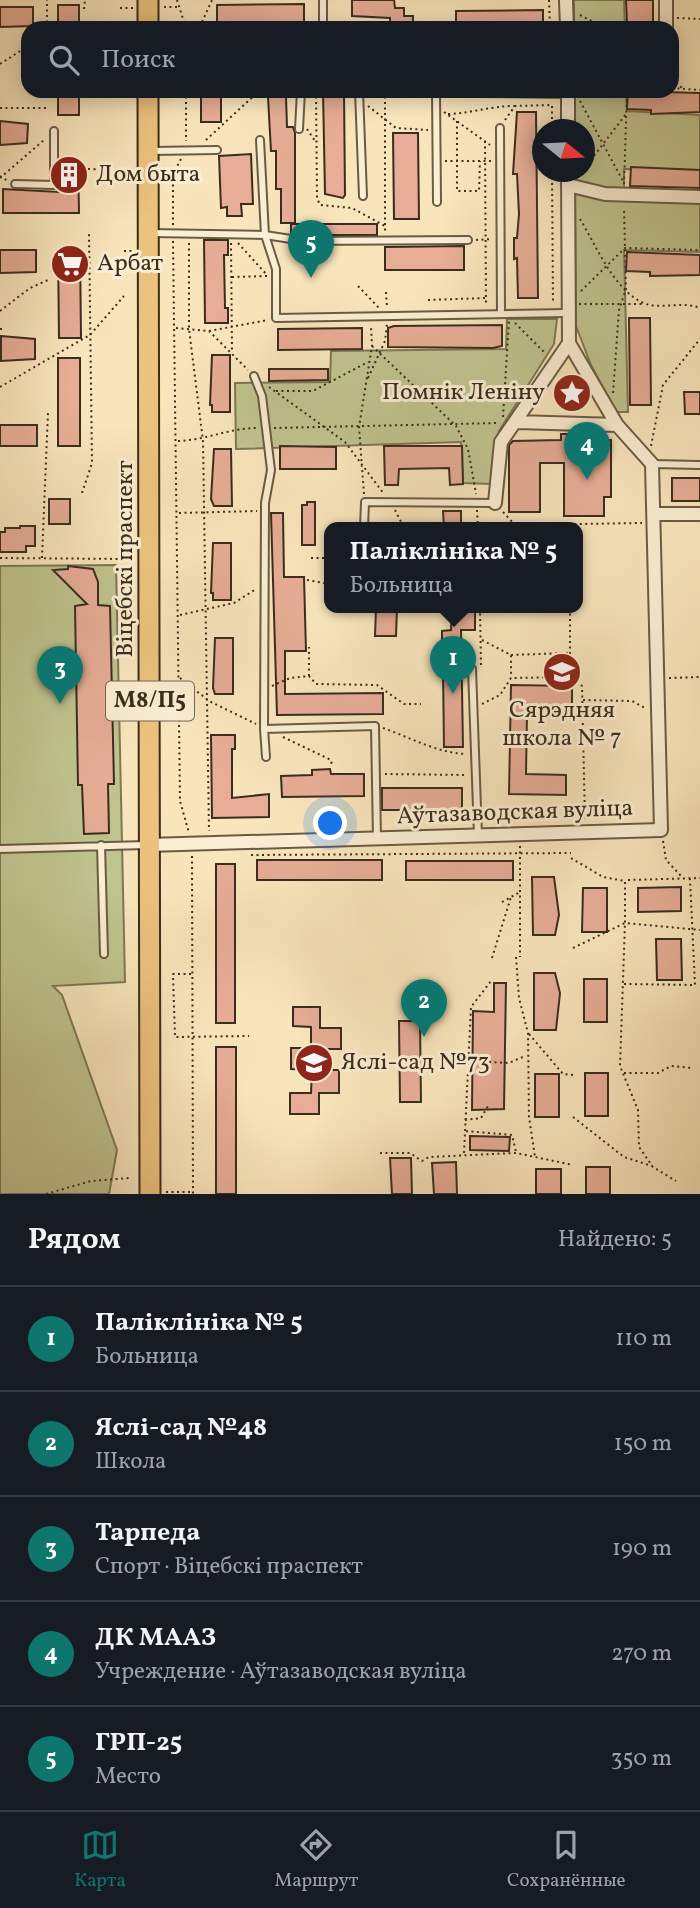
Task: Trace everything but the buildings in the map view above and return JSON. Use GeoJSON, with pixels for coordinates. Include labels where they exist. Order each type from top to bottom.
{"type":"FeatureCollection","features":[{"type":"Feature","properties":{"kind":"main road"},"geometry":{"type":"LineString","coordinates":[[148,0],[148,21]]}},
{"type":"Feature","properties":{"kind":"main road","name":"Віцебскі праспект"},"geometry":{"type":"LineString","coordinates":[[148,98],[150,1194]]}},
{"type":"Feature","properties":{"kind":"street"},"geometry":{"type":"LineString","coordinates":[[666,0],[666,21]]}},
{"type":"Feature","properties":{"kind":"street"},"geometry":{"type":"LineString","coordinates":[[569,119],[570,98]]}},
{"type":"Feature","properties":{"kind":"street"},"geometry":{"type":"LineString","coordinates":[[568,182],[569,343],[614,420],[652,464]]}},
{"type":"Feature","properties":{"kind":"street"},"geometry":{"type":"LineString","coordinates":[[577,182],[605,194],[700,197]]}},
{"type":"Feature","properties":{"kind":"street"},"geometry":{"type":"LineString","coordinates":[[495,503],[501,442],[569,343]]}},
{"type":"Feature","properties":{"kind":"street"},"geometry":{"type":"LineString","coordinates":[[517,422],[614,420]]}},
{"type":"Feature","properties":{"kind":"street","name":"Аўтазаводская вуліца"},"geometry":{"type":"LineString","coordinates":[[148,845],[661,830],[652,464]]}},
{"type":"Feature","properties":{"kind":"street"},"geometry":{"type":"LineString","coordinates":[[654,519],[700,514]]}},
{"type":"Feature","properties":{"kind":"lane"},"geometry":{"type":"LineString","coordinates":[[323,0],[323,21]]}},
{"type":"Feature","properties":{"kind":"lane"},"geometry":{"type":"LineString","coordinates":[[299,129],[301,98]]}},
{"type":"Feature","properties":{"kind":"lane"},"geometry":{"type":"LineString","coordinates":[[436,98],[437,202]]}},
{"type":"Feature","properties":{"kind":"lane"},"geometry":{"type":"LineString","coordinates":[[359,101],[363,196]]}},
{"type":"Feature","properties":{"kind":"lane"},"geometry":{"type":"LineString","coordinates":[[500,128],[502,313]]}},
{"type":"Feature","properties":{"kind":"lane"},"geometry":{"type":"LineString","coordinates":[[15,184],[54,185],[54,131]]}},
{"type":"Feature","properties":{"kind":"lane"},"geometry":{"type":"LineString","coordinates":[[260,140],[265,234],[271,246],[276,275],[276,318],[553,312],[567,309]]}},
{"type":"Feature","properties":{"kind":"lane"},"geometry":{"type":"LineString","coordinates":[[149,151],[217,149]]}},
{"type":"Feature","properties":{"kind":"lane"},"geometry":{"type":"LineString","coordinates":[[149,233],[265,234],[304,241],[468,240]]}},
{"type":"Feature","properties":{"kind":"lane"},"geometry":{"type":"LineString","coordinates":[[254,376],[262,396],[263,428],[271,470],[266,511],[266,757]]}},
{"type":"Feature","properties":{"kind":"lane"},"geometry":{"type":"LineString","coordinates":[[652,464],[700,465]]}},
{"type":"Feature","properties":{"kind":"lane"},"geometry":{"type":"LineString","coordinates":[[364,522],[365,502],[495,503]]}},
{"type":"Feature","properties":{"kind":"lane"},"geometry":{"type":"LineString","coordinates":[[472,669],[478,836]]}},
{"type":"Feature","properties":{"kind":"lane"},"geometry":{"type":"LineString","coordinates":[[264,729],[375,726],[377,839]]}},
{"type":"Feature","properties":{"kind":"lane"},"geometry":{"type":"LineString","coordinates":[[101,845],[104,954]]}},
{"type":"Feature","properties":{"kind":"lane"},"geometry":{"type":"LineString","coordinates":[[0,849],[148,845]]}},
{"type":"Feature","properties":{"kind":"path"},"geometry":{"type":"LineString","coordinates":[[47,0],[47,21]]}},
{"type":"Feature","properties":{"kind":"path"},"geometry":{"type":"LineString","coordinates":[[84,9],[85,0]]}},
{"type":"Feature","properties":{"kind":"path"},"geometry":{"type":"LineString","coordinates":[[177,0],[177,7],[185,21]]}},
{"type":"Feature","properties":{"kind":"path"},"geometry":{"type":"LineString","coordinates":[[202,21],[212,0]]}},
{"type":"Feature","properties":{"kind":"path"},"geometry":{"type":"LineString","coordinates":[[549,0],[550,21]]}},
{"type":"Feature","properties":{"kind":"path"},"geometry":{"type":"LineString","coordinates":[[566,4],[594,21]]}},
{"type":"Feature","properties":{"kind":"path"},"geometry":{"type":"LineString","coordinates":[[681,18],[700,19]]}},
{"type":"Feature","properties":{"kind":"path"},"geometry":{"type":"LineString","coordinates":[[0,64],[21,50]]}},
{"type":"Feature","properties":{"kind":"path"},"geometry":{"type":"LineString","coordinates":[[679,85],[683,89]]}},
{"type":"Feature","properties":{"kind":"path"},"geometry":{"type":"LineString","coordinates":[[679,89],[700,90]]}},
{"type":"Feature","properties":{"kind":"path"},"geometry":{"type":"LineString","coordinates":[[186,98],[187,151],[173,174],[173,235],[180,801],[191,844],[193,1194]]}},
{"type":"Feature","properties":{"kind":"path"},"geometry":{"type":"LineString","coordinates":[[199,150],[207,138],[251,98]]}},
{"type":"Feature","properties":{"kind":"path"},"geometry":{"type":"LineString","coordinates":[[316,98],[320,205],[352,208],[385,226]]}},
{"type":"Feature","properties":{"kind":"path"},"geometry":{"type":"LineString","coordinates":[[385,98],[385,240]]}},
{"type":"Feature","properties":{"kind":"path"},"geometry":{"type":"LineString","coordinates":[[574,98],[624,184],[627,98]]}},
{"type":"Feature","properties":{"kind":"path"},"geometry":{"type":"LineString","coordinates":[[359,101],[385,117],[396,128],[436,131]]}},
{"type":"Feature","properties":{"kind":"path"},"geometry":{"type":"LineString","coordinates":[[447,114],[466,113],[485,106],[552,105],[552,119]]}},
{"type":"Feature","properties":{"kind":"path"},"geometry":{"type":"LineString","coordinates":[[436,106],[500,152]]}},
{"type":"Feature","properties":{"kind":"path"},"geometry":{"type":"LineString","coordinates":[[500,128],[515,106]]}},
{"type":"Feature","properties":{"kind":"path"},"geometry":{"type":"LineString","coordinates":[[0,108],[48,108]]}},
{"type":"Feature","properties":{"kind":"path"},"geometry":{"type":"LineString","coordinates":[[595,155],[626,114]]}},
{"type":"Feature","properties":{"kind":"path"},"geometry":{"type":"LineString","coordinates":[[457,121],[457,191],[479,191],[480,161]]}},
{"type":"Feature","properties":{"kind":"path"},"geometry":{"type":"LineString","coordinates":[[299,129],[309,129],[316,145]]}},
{"type":"Feature","properties":{"kind":"path"},"geometry":{"type":"LineString","coordinates":[[0,178],[54,131]]}},
{"type":"Feature","properties":{"kind":"path"},"geometry":{"type":"LineString","coordinates":[[485,141],[486,313]]}},
{"type":"Feature","properties":{"kind":"path"},"geometry":{"type":"LineString","coordinates":[[436,161],[500,161]]}},
{"type":"Feature","properties":{"kind":"path"},"geometry":{"type":"LineString","coordinates":[[88,169],[123,170]]}},
{"type":"Feature","properties":{"kind":"path"},"geometry":{"type":"LineString","coordinates":[[552,182],[553,312]]}},
{"type":"Feature","properties":{"kind":"path"},"geometry":{"type":"LineString","coordinates":[[614,420],[621,303],[626,289],[624,195]]}},
{"type":"Feature","properties":{"kind":"path"},"geometry":{"type":"LineString","coordinates":[[569,200],[608,265],[626,289],[647,304]]}},
{"type":"Feature","properties":{"kind":"path"},"geometry":{"type":"LineString","coordinates":[[82,494],[92,463],[89,232]]}},
{"type":"Feature","properties":{"kind":"path"},"geometry":{"type":"LineString","coordinates":[[189,235],[189,329],[203,440],[204,669],[209,701],[209,844]]}},
{"type":"Feature","properties":{"kind":"path"},"geometry":{"type":"LineString","coordinates":[[230,235],[268,276]]}},
{"type":"Feature","properties":{"kind":"path"},"geometry":{"type":"LineString","coordinates":[[230,235],[232,353]]}},
{"type":"Feature","properties":{"kind":"path"},"geometry":{"type":"LineString","coordinates":[[468,240],[501,239]]}},
{"type":"Feature","properties":{"kind":"path"},"geometry":{"type":"LineString","coordinates":[[567,309],[625,248],[700,250]]}},
{"type":"Feature","properties":{"kind":"path"},"geometry":{"type":"LineString","coordinates":[[232,277],[276,275]]}},
{"type":"Feature","properties":{"kind":"path"},"geometry":{"type":"LineString","coordinates":[[0,311],[30,288],[48,281]]}},
{"type":"Feature","properties":{"kind":"path"},"geometry":{"type":"LineString","coordinates":[[358,286],[387,316]]}},
{"type":"Feature","properties":{"kind":"path"},"geometry":{"type":"LineString","coordinates":[[366,383],[385,341],[386,292]]}},
{"type":"Feature","properties":{"kind":"path"},"geometry":{"type":"LineString","coordinates":[[0,387],[90,335],[124,296]]}},
{"type":"Feature","properties":{"kind":"path"},"geometry":{"type":"LineString","coordinates":[[428,300],[486,298]]}},
{"type":"Feature","properties":{"kind":"path"},"geometry":{"type":"LineString","coordinates":[[567,309],[621,303],[700,308]]}},
{"type":"Feature","properties":{"kind":"path"},"geometry":{"type":"LineString","coordinates":[[365,502],[359,426],[372,346],[370,316]]}},
{"type":"Feature","properties":{"kind":"path"},"geometry":{"type":"LineString","coordinates":[[175,328],[209,331],[276,318]]}},
{"type":"Feature","properties":{"kind":"path"},"geometry":{"type":"LineString","coordinates":[[176,441],[203,440],[243,428],[503,423],[509,318],[555,363]]}},
{"type":"Feature","properties":{"kind":"path"},"geometry":{"type":"LineString","coordinates":[[209,331],[254,376],[345,442],[390,502],[401,522]]}},
{"type":"Feature","properties":{"kind":"path"},"geometry":{"type":"LineString","coordinates":[[652,464],[651,434],[663,385],[700,339]]}},
{"type":"Feature","properties":{"kind":"path"},"geometry":{"type":"LineString","coordinates":[[372,346],[456,426],[468,449],[478,522]]}},
{"type":"Feature","properties":{"kind":"path"},"geometry":{"type":"LineString","coordinates":[[275,391],[313,391],[370,360]]}},
{"type":"Feature","properties":{"kind":"path"},"geometry":{"type":"LineString","coordinates":[[43,558],[48,412]]}},
{"type":"Feature","properties":{"kind":"path"},"geometry":{"type":"LineString","coordinates":[[495,503],[512,522]]}},
{"type":"Feature","properties":{"kind":"path"},"geometry":{"type":"LineString","coordinates":[[178,513],[266,511]]}},
{"type":"Feature","properties":{"kind":"path"},"geometry":{"type":"LineString","coordinates":[[583,522],[654,519]]}},
{"type":"Feature","properties":{"kind":"path"},"geometry":{"type":"LineString","coordinates":[[0,558],[127,559]]}},
{"type":"Feature","properties":{"kind":"path"},"geometry":{"type":"LineString","coordinates":[[311,558],[324,558]]}},
{"type":"Feature","properties":{"kind":"path"},"geometry":{"type":"LineString","coordinates":[[307,580],[324,583]]}},
{"type":"Feature","properties":{"kind":"path"},"geometry":{"type":"LineString","coordinates":[[179,615],[234,603],[265,584]]}},
{"type":"Feature","properties":{"kind":"path"},"geometry":{"type":"LineString","coordinates":[[480,613],[481,678]]}},
{"type":"Feature","properties":{"kind":"path"},"geometry":{"type":"LineString","coordinates":[[570,613],[570,677]]}},
{"type":"Feature","properties":{"kind":"path"},"geometry":{"type":"LineString","coordinates":[[481,640],[511,655],[570,653]]}},
{"type":"Feature","properties":{"kind":"path"},"geometry":{"type":"LineString","coordinates":[[309,647],[309,677],[316,684],[377,685],[404,704],[421,704]]}},
{"type":"Feature","properties":{"kind":"path"},"geometry":{"type":"LineString","coordinates":[[474,704],[481,704],[500,695],[511,678],[511,655]]}},
{"type":"Feature","properties":{"kind":"path"},"geometry":{"type":"LineString","coordinates":[[265,688],[285,683],[290,678],[309,677]]}},
{"type":"Feature","properties":{"kind":"path"},"geometry":{"type":"LineString","coordinates":[[511,678],[570,677],[583,686],[585,832]]}},
{"type":"Feature","properties":{"kind":"path"},"geometry":{"type":"LineString","coordinates":[[657,678],[700,677]]}},
{"type":"Feature","properties":{"kind":"path"},"geometry":{"type":"LineString","coordinates":[[179,678],[209,701],[331,760],[332,767]]}},
{"type":"Feature","properties":{"kind":"path"},"geometry":{"type":"LineString","coordinates":[[583,700],[632,701],[658,715]]}},
{"type":"Feature","properties":{"kind":"path"},"geometry":{"type":"LineString","coordinates":[[375,726],[432,745],[444,753],[475,754]]}},
{"type":"Feature","properties":{"kind":"path"},"geometry":{"type":"LineString","coordinates":[[377,774],[476,775]]}},
{"type":"Feature","properties":{"kind":"path"},"geometry":{"type":"LineString","coordinates":[[661,830],[666,860],[684,879]]}},
{"type":"Feature","properties":{"kind":"path"},"geometry":{"type":"LineString","coordinates":[[520,834],[520,957]]}},
{"type":"Feature","properties":{"kind":"path"},"geometry":{"type":"LineString","coordinates":[[251,855],[571,853]]}},
{"type":"Feature","properties":{"kind":"path"},"geometry":{"type":"LineString","coordinates":[[571,858],[603,877],[625,881],[700,878]]}},
{"type":"Feature","properties":{"kind":"path"},"geometry":{"type":"LineString","coordinates":[[623,984],[695,985],[690,879]]}},
{"type":"Feature","properties":{"kind":"path"},"geometry":{"type":"LineString","coordinates":[[625,881],[620,1066],[638,1110],[639,1147],[653,1167]]}},
{"type":"Feature","properties":{"kind":"path"},"geometry":{"type":"LineString","coordinates":[[502,902],[520,892]]}},
{"type":"Feature","properties":{"kind":"path"},"geometry":{"type":"LineString","coordinates":[[492,958],[511,897]]}},
{"type":"Feature","properties":{"kind":"path"},"geometry":{"type":"LineString","coordinates":[[573,948],[625,923],[700,930]]}},
{"type":"Feature","properties":{"kind":"path"},"geometry":{"type":"LineString","coordinates":[[516,957],[519,998],[528,1033],[529,1117],[535,1157]]}},
{"type":"Feature","properties":{"kind":"path"},"geometry":{"type":"LineString","coordinates":[[192,974],[173,974],[175,1037],[249,1036]]}},
{"type":"Feature","properties":{"kind":"path"},"geometry":{"type":"LineString","coordinates":[[464,1154],[471,1007],[491,981]]}},
{"type":"Feature","properties":{"kind":"path"},"geometry":{"type":"LineString","coordinates":[[528,1033],[564,1074],[573,1075]]}},
{"type":"Feature","properties":{"kind":"path"},"geometry":{"type":"LineString","coordinates":[[489,1062],[509,1063],[527,1055]]}},
{"type":"Feature","properties":{"kind":"path"},"geometry":{"type":"LineString","coordinates":[[623,1073],[658,1073],[671,1066],[692,1068]]}},
{"type":"Feature","properties":{"kind":"path"},"geometry":{"type":"LineString","coordinates":[[465,1120],[481,1118],[488,1106]]}},
{"type":"Feature","properties":{"kind":"path"},"geometry":{"type":"LineString","coordinates":[[573,1117],[624,1157],[653,1167],[676,1181]]}},
{"type":"Feature","properties":{"kind":"path"},"geometry":{"type":"LineString","coordinates":[[464,1130],[512,1135],[516,1153]]}},
{"type":"Feature","properties":{"kind":"path"},"geometry":{"type":"LineString","coordinates":[[380,1153],[410,1153],[422,1161],[429,1157],[464,1154],[516,1153],[573,1165]]}},
{"type":"Feature","properties":{"kind":"path"},"geometry":{"type":"LineString","coordinates":[[46,1194],[91,1181],[130,1178]]}},
{"type":"Feature","properties":{"kind":"green space"},"geometry":{"type":"Polygon","coordinates":[[[574,0],[624,0],[625,21],[574,21],[574,0]]]}},
{"type":"Feature","properties":{"kind":"green space"},"geometry":{"type":"Polygon","coordinates":[[[575,98],[626,98],[627,111],[700,115],[700,170],[624,169],[624,198],[700,199],[700,252],[624,250],[628,412],[616,412],[591,365],[576,326],[575,182],[595,182],[595,119],[575,119],[575,98]]]}},
{"type":"Feature","properties":{"kind":"green space"},"geometry":{"type":"Polygon","coordinates":[[[507,319],[557,319],[554,344],[499,431],[491,484],[463,483],[461,442],[236,449],[235,383],[330,382],[331,351],[506,349],[507,319]]]}},
{"type":"Feature","properties":{"kind":"green space"},"geometry":{"type":"Polygon","coordinates":[[[116,565],[125,982],[53,986],[62,995],[117,1150],[109,1194],[0,1194],[0,566],[116,565]]]}},
{"type":"Feature","properties":{"kind":"place","name":"Дом быта"},"geometry":{"type":"Point","coordinates":[69,175]}},
{"type":"Feature","properties":{"kind":"place","name":"Арбат"},"geometry":{"type":"Point","coordinates":[70,264]}},
{"type":"Feature","properties":{"kind":"place","name":"ГРП-25"},"geometry":{"type":"Point","coordinates":[311,278]}},
{"type":"Feature","properties":{"kind":"place","name":"Помнік Леніну"},"geometry":{"type":"Point","coordinates":[572,393]}},
{"type":"Feature","properties":{"kind":"place","name":"ДК МААЗ"},"geometry":{"type":"Point","coordinates":[587,480]}},
{"type":"Feature","properties":{"kind":"place","name":"Сярэдняя школа № 7"},"geometry":{"type":"Point","coordinates":[562,672]}},
{"type":"Feature","properties":{"kind":"place","name":"Паліклініка № 5"},"geometry":{"type":"Point","coordinates":[453,694]}},
{"type":"Feature","properties":{"kind":"place","name":"Тарпеда"},"geometry":{"type":"Point","coordinates":[60,704]}},
{"type":"Feature","properties":{"kind":"place","name":"Яслі-сад №48"},"geometry":{"type":"Point","coordinates":[424,1037]}},
{"type":"Feature","properties":{"kind":"place","name":"Яслі-сад №73"},"geometry":{"type":"Point","coordinates":[314,1063]}}]}
